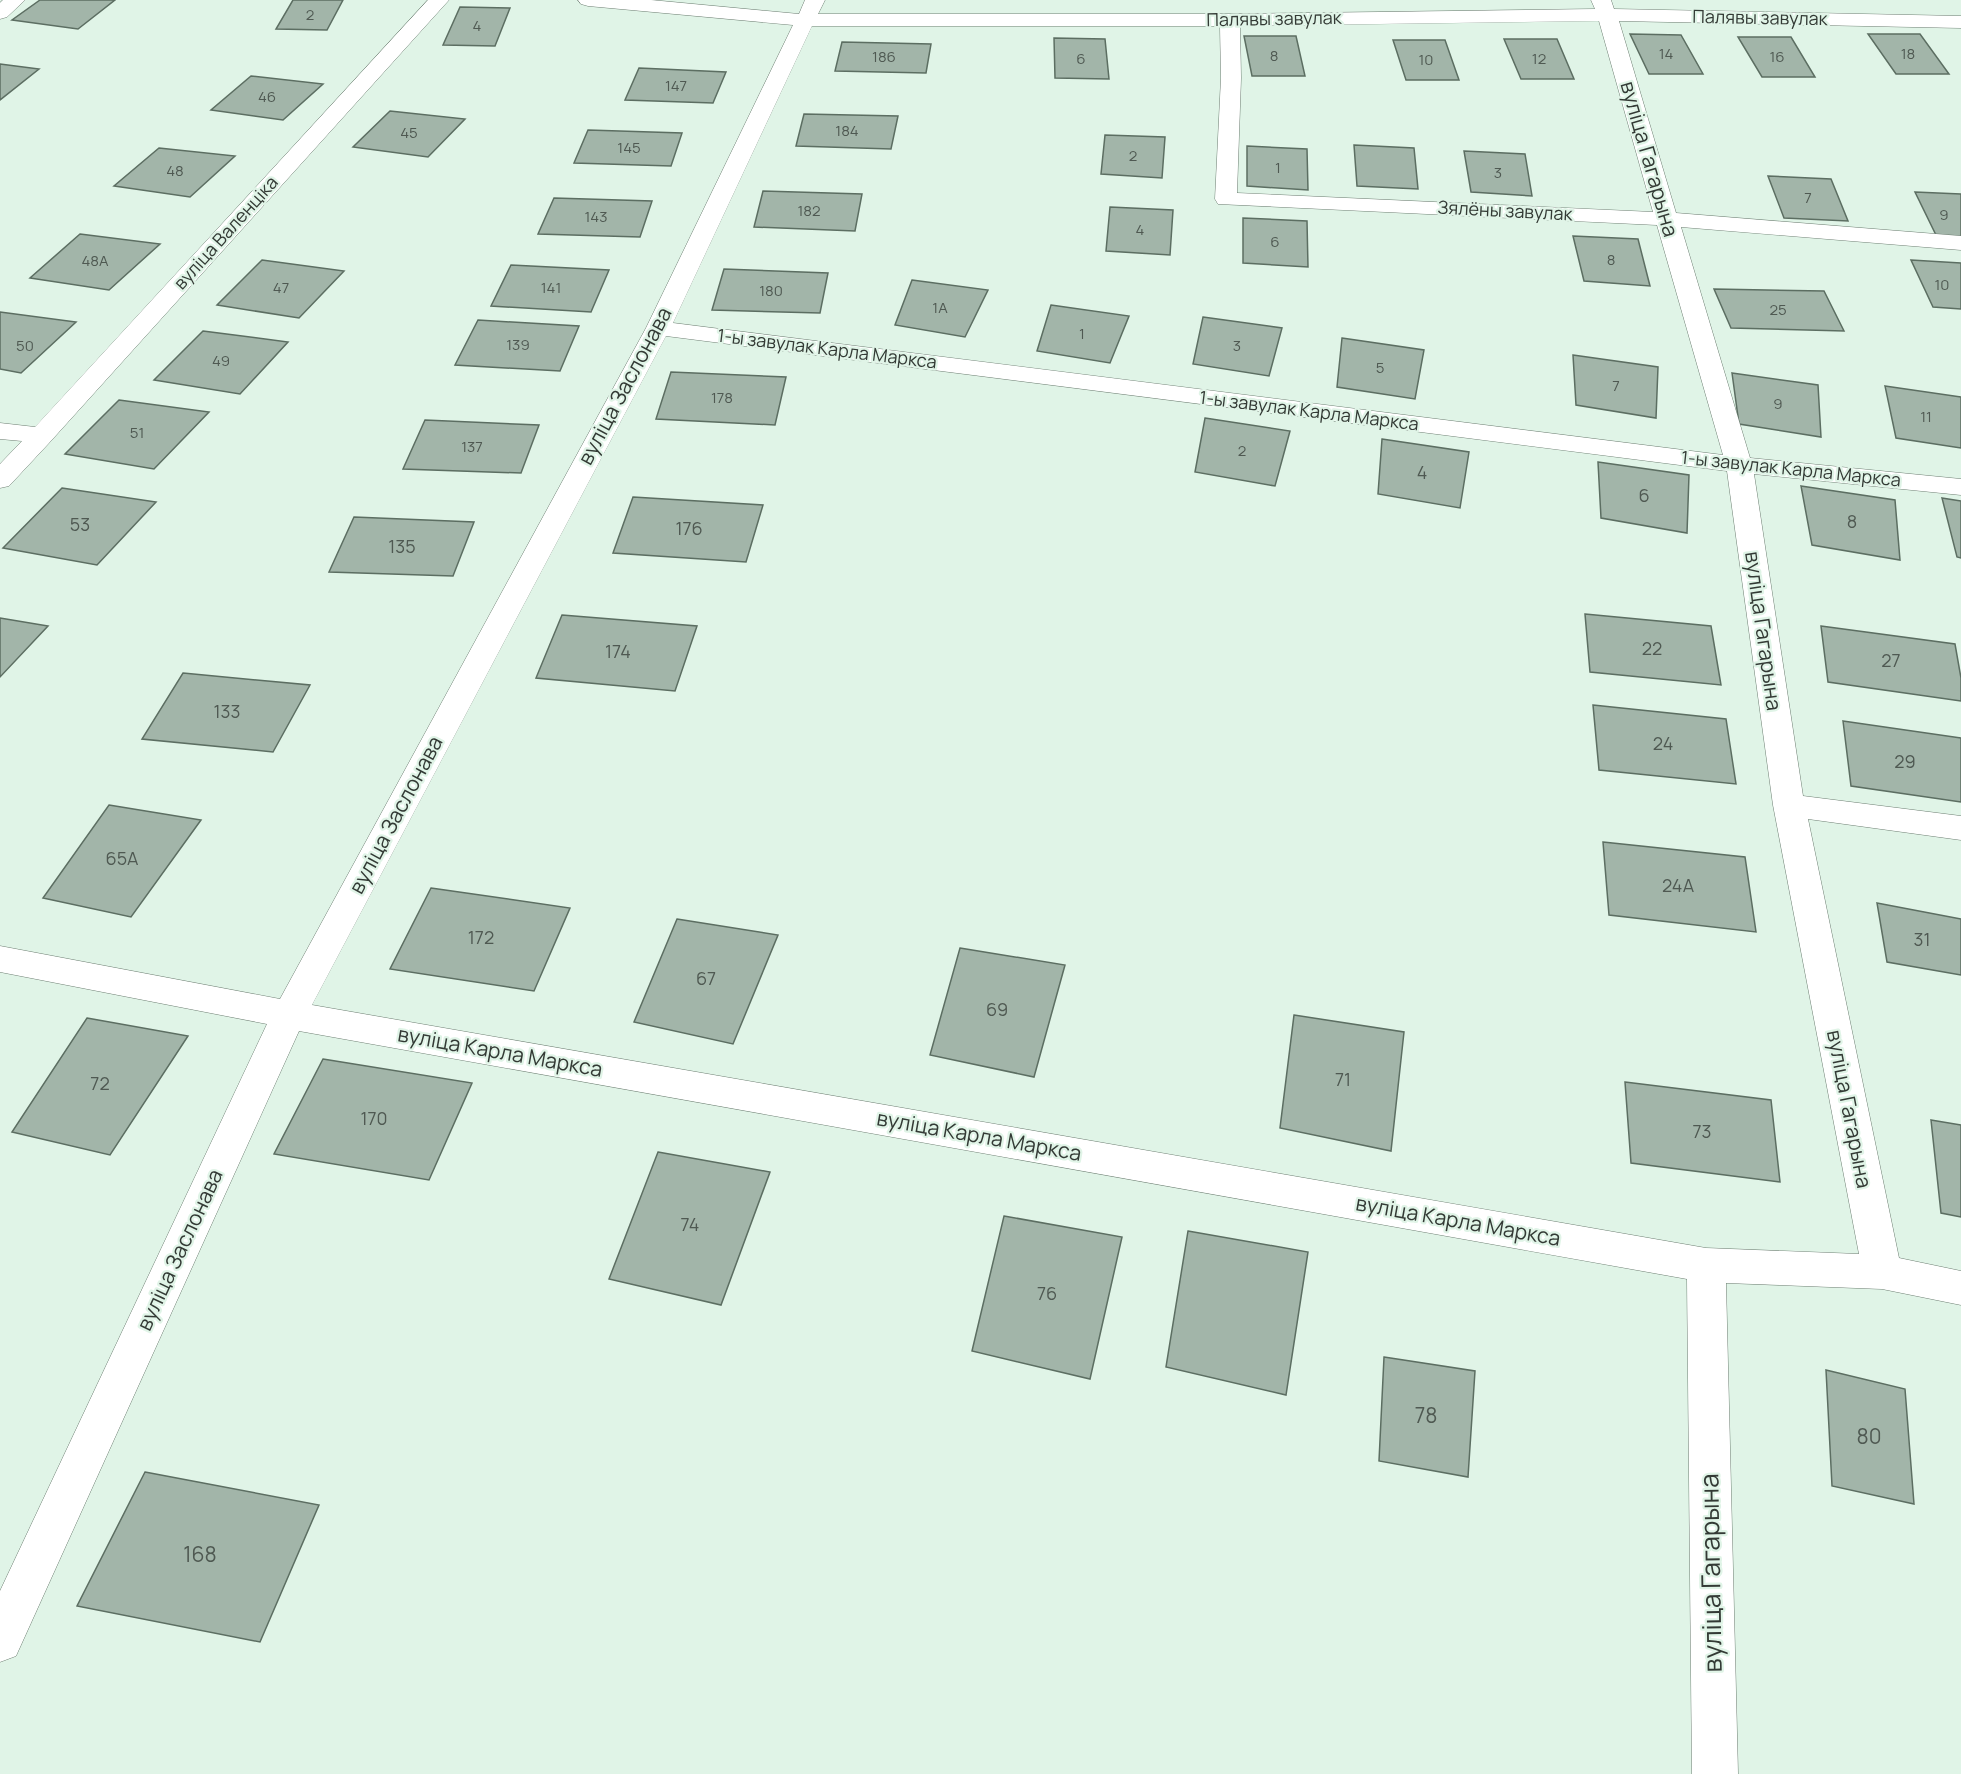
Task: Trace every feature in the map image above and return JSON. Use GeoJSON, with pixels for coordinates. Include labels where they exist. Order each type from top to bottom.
{"type":"FeatureCollection","features":[{"type":"Feature","properties":{"kind":"street"},"geometry":{"type":"LineString","coordinates":[[0,13],[15,0]]}},
{"type":"Feature","properties":{"kind":"street","name":"вуліца Валенціка"},"geometry":{"type":"LineString","coordinates":[[0,480],[439,0]]}},
{"type":"Feature","properties":{"kind":"street","name":"Палявы завулак"},"geometry":{"type":"LineString","coordinates":[[588,0],[810,10],[1230,20],[1604,8],[1961,22]]}},
{"type":"Feature","properties":{"kind":"street","name":"вуліца Гагарына"},"geometry":{"type":"LineString","coordinates":[[1604,8],[1739,465],[1789,806],[1882,1272]]}},
{"type":"Feature","properties":{"kind":"street","name":"вуліца Заслонава"},"geometry":{"type":"LineString","coordinates":[[0,1640],[289,1014],[658,328],[810,10]]}},
{"type":"Feature","properties":{"kind":"street","name":"Зялёны завулак"},"geometry":{"type":"LineString","coordinates":[[1230,20],[1231,78],[1226,199],[1666,219],[1961,243]]}},
{"type":"Feature","properties":{"kind":"street","name":"1-ы завулак Карла Маркса"},"geometry":{"type":"LineString","coordinates":[[658,328],[1739,465],[1961,487]]}},
{"type":"Feature","properties":{"kind":"street"},"geometry":{"type":"LineString","coordinates":[[0,431],[41,436]]}},
{"type":"Feature","properties":{"kind":"street"},"geometry":{"type":"LineString","coordinates":[[1789,806],[1961,828]]}},
{"type":"Feature","properties":{"kind":"street","name":"вуліца Карла Маркса"},"geometry":{"type":"LineString","coordinates":[[0,959],[289,1014],[1706,1265],[1882,1272],[1961,1288]]}},
{"type":"Feature","properties":{"kind":"street","name":"вуліца Гагарына"},"geometry":{"type":"LineString","coordinates":[[1706,1265],[1715,1774]]}},
{"type":"Feature","properties":{"kind":"building"},"geometry":{"type":"Polygon","coordinates":[[[40,0],[115,0],[78,29],[12,20],[40,0]]]}},
{"type":"Feature","properties":{"kind":"building"},"geometry":{"type":"Polygon","coordinates":[[[293,0],[343,0],[327,30],[276,29],[293,0]]]}},
{"type":"Feature","properties":{"kind":"building"},"geometry":{"type":"Polygon","coordinates":[[[460,7],[510,8],[495,46],[443,45],[460,7]]]}},
{"type":"Feature","properties":{"kind":"building"},"geometry":{"type":"Polygon","coordinates":[[[1630,34],[1681,35],[1703,74],[1649,74],[1630,34]]]}},
{"type":"Feature","properties":{"kind":"building"},"geometry":{"type":"Polygon","coordinates":[[[1868,34],[1920,34],[1949,74],[1896,74],[1868,34]]]}},
{"type":"Feature","properties":{"kind":"building"},"geometry":{"type":"Polygon","coordinates":[[[1244,36],[1296,36],[1305,76],[1252,76],[1244,36]]]}},
{"type":"Feature","properties":{"kind":"building"},"geometry":{"type":"Polygon","coordinates":[[[1738,37],[1791,37],[1815,77],[1762,77],[1738,37]]]}},
{"type":"Feature","properties":{"kind":"building"},"geometry":{"type":"Polygon","coordinates":[[[1054,38],[1105,39],[1109,79],[1055,78],[1054,38]]]}},
{"type":"Feature","properties":{"kind":"building"},"geometry":{"type":"Polygon","coordinates":[[[1504,39],[1557,39],[1574,79],[1521,79],[1504,39]]]}},
{"type":"Feature","properties":{"kind":"building"},"geometry":{"type":"Polygon","coordinates":[[[1393,40],[1445,40],[1459,80],[1406,80],[1393,40]]]}},
{"type":"Feature","properties":{"kind":"building"},"geometry":{"type":"Polygon","coordinates":[[[842,42],[931,44],[926,73],[835,71],[842,42]]]}},
{"type":"Feature","properties":{"kind":"building"},"geometry":{"type":"Polygon","coordinates":[[[0,64],[39,69],[0,100],[0,64]]]}},
{"type":"Feature","properties":{"kind":"building"},"geometry":{"type":"Polygon","coordinates":[[[639,68],[726,72],[713,103],[625,100],[639,68]]]}},
{"type":"Feature","properties":{"kind":"building"},"geometry":{"type":"Polygon","coordinates":[[[251,76],[323,84],[283,120],[211,110],[251,76]]]}},
{"type":"Feature","properties":{"kind":"building"},"geometry":{"type":"Polygon","coordinates":[[[390,111],[465,119],[428,157],[353,147],[390,111]]]}},
{"type":"Feature","properties":{"kind":"building"},"geometry":{"type":"Polygon","coordinates":[[[804,114],[898,116],[891,149],[796,146],[804,114]]]}},
{"type":"Feature","properties":{"kind":"building"},"geometry":{"type":"Polygon","coordinates":[[[588,130],[682,133],[671,166],[574,163],[588,130]]]}},
{"type":"Feature","properties":{"kind":"building"},"geometry":{"type":"Polygon","coordinates":[[[1105,135],[1165,137],[1162,178],[1101,174],[1105,135]]]}},
{"type":"Feature","properties":{"kind":"building"},"geometry":{"type":"Polygon","coordinates":[[[1354,145],[1414,148],[1418,189],[1357,186],[1354,145]]]}},
{"type":"Feature","properties":{"kind":"building"},"geometry":{"type":"Polygon","coordinates":[[[1247,146],[1307,149],[1308,190],[1247,186],[1247,146]]]}},
{"type":"Feature","properties":{"kind":"building"},"geometry":{"type":"Polygon","coordinates":[[[159,148],[235,156],[190,197],[114,186],[159,148]]]}},
{"type":"Feature","properties":{"kind":"building"},"geometry":{"type":"Polygon","coordinates":[[[1464,151],[1525,154],[1532,196],[1471,192],[1464,151]]]}},
{"type":"Feature","properties":{"kind":"building"},"geometry":{"type":"Polygon","coordinates":[[[1768,176],[1831,179],[1848,221],[1784,218],[1768,176]]]}},
{"type":"Feature","properties":{"kind":"building"},"geometry":{"type":"Polygon","coordinates":[[[763,191],[862,194],[855,231],[754,227],[763,191]]]}},
{"type":"Feature","properties":{"kind":"building"},"geometry":{"type":"Polygon","coordinates":[[[1915,192],[1961,194],[1961,237],[1936,235],[1915,192]]]}},
{"type":"Feature","properties":{"kind":"building"},"geometry":{"type":"Polygon","coordinates":[[[554,198],[652,201],[640,237],[538,234],[554,198]]]}},
{"type":"Feature","properties":{"kind":"building"},"geometry":{"type":"Polygon","coordinates":[[[1110,207],[1173,210],[1170,255],[1106,251],[1110,207]]]}},
{"type":"Feature","properties":{"kind":"building"},"geometry":{"type":"Polygon","coordinates":[[[1243,218],[1307,221],[1308,267],[1243,263],[1243,218]]]}},
{"type":"Feature","properties":{"kind":"building"},"geometry":{"type":"Polygon","coordinates":[[[80,234],[160,244],[109,290],[30,278],[80,234]]]}},
{"type":"Feature","properties":{"kind":"building"},"geometry":{"type":"Polygon","coordinates":[[[1573,236],[1638,239],[1650,286],[1584,281],[1573,236]]]}},
{"type":"Feature","properties":{"kind":"building"},"geometry":{"type":"Polygon","coordinates":[[[262,260],[344,271],[299,318],[217,305],[262,260]]]}},
{"type":"Feature","properties":{"kind":"building"},"geometry":{"type":"Polygon","coordinates":[[[1911,260],[1961,263],[1961,309],[1933,307],[1911,260]]]}},
{"type":"Feature","properties":{"kind":"building"},"geometry":{"type":"Polygon","coordinates":[[[511,265],[609,270],[591,312],[491,306],[511,265]]]}},
{"type":"Feature","properties":{"kind":"building"},"geometry":{"type":"Polygon","coordinates":[[[724,269],[828,273],[820,313],[712,310],[724,269]]]}},
{"type":"Feature","properties":{"kind":"building"},"geometry":{"type":"Polygon","coordinates":[[[912,280],[988,290],[965,337],[895,325],[912,280]]]}},
{"type":"Feature","properties":{"kind":"building"},"geometry":{"type":"Polygon","coordinates":[[[1714,289],[1824,291],[1844,331],[1731,328],[1714,289]]]}},
{"type":"Feature","properties":{"kind":"building"},"geometry":{"type":"Polygon","coordinates":[[[1051,305],[1129,316],[1110,363],[1037,351],[1051,305]]]}},
{"type":"Feature","properties":{"kind":"building"},"geometry":{"type":"Polygon","coordinates":[[[0,312],[76,322],[21,373],[0,369],[0,312]]]}},
{"type":"Feature","properties":{"kind":"building"},"geometry":{"type":"Polygon","coordinates":[[[1203,317],[1282,328],[1269,376],[1193,364],[1203,317]]]}},
{"type":"Feature","properties":{"kind":"building"},"geometry":{"type":"Polygon","coordinates":[[[478,320],[579,326],[560,371],[455,365],[478,320]]]}},
{"type":"Feature","properties":{"kind":"building"},"geometry":{"type":"Polygon","coordinates":[[[203,331],[288,342],[240,394],[154,380],[203,331]]]}},
{"type":"Feature","properties":{"kind":"building"},"geometry":{"type":"Polygon","coordinates":[[[1342,338],[1424,350],[1415,399],[1337,387],[1342,338]]]}},
{"type":"Feature","properties":{"kind":"building"},"geometry":{"type":"Polygon","coordinates":[[[1573,355],[1658,367],[1656,418],[1576,405],[1573,355]]]}},
{"type":"Feature","properties":{"kind":"building"},"geometry":{"type":"Polygon","coordinates":[[[671,372],[786,377],[775,425],[656,419],[671,372]]]}},
{"type":"Feature","properties":{"kind":"building"},"geometry":{"type":"Polygon","coordinates":[[[1732,373],[1818,385],[1821,437],[1739,424],[1732,373]]]}},
{"type":"Feature","properties":{"kind":"building"},"geometry":{"type":"Polygon","coordinates":[[[1885,386],[1961,397],[1961,448],[1896,438],[1885,386]]]}},
{"type":"Feature","properties":{"kind":"building"},"geometry":{"type":"Polygon","coordinates":[[[119,400],[209,412],[154,469],[65,454],[119,400]]]}},
{"type":"Feature","properties":{"kind":"building"},"geometry":{"type":"Polygon","coordinates":[[[1205,418],[1290,431],[1275,486],[1195,472],[1205,418]]]}},
{"type":"Feature","properties":{"kind":"building"},"geometry":{"type":"Polygon","coordinates":[[[425,420],[539,425],[521,473],[403,469],[425,420]]]}},
{"type":"Feature","properties":{"kind":"building"},"geometry":{"type":"Polygon","coordinates":[[[1382,439],[1469,452],[1460,508],[1378,494],[1382,439]]]}},
{"type":"Feature","properties":{"kind":"building"},"geometry":{"type":"Polygon","coordinates":[[[1598,462],[1689,475],[1687,533],[1601,518],[1598,462]]]}},
{"type":"Feature","properties":{"kind":"building"},"geometry":{"type":"Polygon","coordinates":[[[1801,486],[1895,500],[1900,560],[1812,545],[1801,486]]]}},
{"type":"Feature","properties":{"kind":"building"},"geometry":{"type":"Polygon","coordinates":[[[62,488],[156,502],[97,565],[3,548],[62,488]]]}},
{"type":"Feature","properties":{"kind":"building"},"geometry":{"type":"Polygon","coordinates":[[[633,497],[763,505],[746,562],[613,553],[633,497]]]}},
{"type":"Feature","properties":{"kind":"building"},"geometry":{"type":"Polygon","coordinates":[[[1942,498],[1961,501],[1961,558],[1957,557],[1942,498]]]}},
{"type":"Feature","properties":{"kind":"building"},"geometry":{"type":"Polygon","coordinates":[[[354,517],[474,522],[453,576],[329,572],[354,517]]]}},
{"type":"Feature","properties":{"kind":"building"},"geometry":{"type":"Polygon","coordinates":[[[1585,614],[1711,626],[1721,685],[1590,672],[1585,614]]]}},
{"type":"Feature","properties":{"kind":"building"},"geometry":{"type":"Polygon","coordinates":[[[562,615],[697,626],[675,691],[536,678],[562,615]]]}},
{"type":"Feature","properties":{"kind":"building"},"geometry":{"type":"Polygon","coordinates":[[[0,618],[48,626],[0,677],[0,618]]]}},
{"type":"Feature","properties":{"kind":"building"},"geometry":{"type":"Polygon","coordinates":[[[1821,626],[1955,644],[1961,678],[1961,701],[1828,682],[1821,626]]]}},
{"type":"Feature","properties":{"kind":"building"},"geometry":{"type":"Polygon","coordinates":[[[183,673],[310,685],[273,752],[142,739],[183,673]]]}},
{"type":"Feature","properties":{"kind":"building"},"geometry":{"type":"Polygon","coordinates":[[[1593,705],[1726,719],[1736,784],[1599,770],[1593,705]]]}},
{"type":"Feature","properties":{"kind":"building"},"geometry":{"type":"Polygon","coordinates":[[[1843,721],[1961,738],[1961,802],[1851,786],[1843,721]]]}},
{"type":"Feature","properties":{"kind":"building"},"geometry":{"type":"Polygon","coordinates":[[[109,805],[201,820],[131,917],[43,898],[109,805]]]}},
{"type":"Feature","properties":{"kind":"building"},"geometry":{"type":"Polygon","coordinates":[[[1603,842],[1745,857],[1756,932],[1609,915],[1603,842]]]}},
{"type":"Feature","properties":{"kind":"building"},"geometry":{"type":"Polygon","coordinates":[[[431,888],[570,908],[534,991],[390,969],[431,888]]]}},
{"type":"Feature","properties":{"kind":"building"},"geometry":{"type":"Polygon","coordinates":[[[1877,903],[1961,919],[1961,975],[1887,962],[1877,903]]]}},
{"type":"Feature","properties":{"kind":"building"},"geometry":{"type":"Polygon","coordinates":[[[677,919],[778,935],[733,1044],[634,1022],[677,919]]]}},
{"type":"Feature","properties":{"kind":"building"},"geometry":{"type":"Polygon","coordinates":[[[960,948],[1065,965],[1034,1077],[930,1055],[960,948]]]}},
{"type":"Feature","properties":{"kind":"building"},"geometry":{"type":"Polygon","coordinates":[[[1294,1015],[1404,1032],[1391,1151],[1280,1128],[1294,1015]]]}},
{"type":"Feature","properties":{"kind":"building"},"geometry":{"type":"Polygon","coordinates":[[[87,1018],[188,1036],[110,1155],[12,1132],[87,1018]]]}},
{"type":"Feature","properties":{"kind":"building"},"geometry":{"type":"Polygon","coordinates":[[[323,1059],[472,1083],[429,1180],[274,1154],[323,1059]]]}},
{"type":"Feature","properties":{"kind":"building"},"geometry":{"type":"Polygon","coordinates":[[[1625,1082],[1771,1100],[1780,1182],[1631,1163],[1625,1082]]]}},
{"type":"Feature","properties":{"kind":"building"},"geometry":{"type":"Polygon","coordinates":[[[1931,1120],[1961,1125],[1961,1217],[1941,1213],[1931,1120]]]}},
{"type":"Feature","properties":{"kind":"building"},"geometry":{"type":"Polygon","coordinates":[[[658,1152],[770,1172],[721,1305],[609,1279],[658,1152]]]}},
{"type":"Feature","properties":{"kind":"building"},"geometry":{"type":"Polygon","coordinates":[[[1004,1216],[1122,1237],[1090,1379],[972,1351],[1004,1216]]]}},
{"type":"Feature","properties":{"kind":"building"},"geometry":{"type":"Polygon","coordinates":[[[1188,1231],[1308,1252],[1286,1395],[1166,1367],[1188,1231]]]}},
{"type":"Feature","properties":{"kind":"building"},"geometry":{"type":"Polygon","coordinates":[[[1384,1357],[1475,1371],[1468,1477],[1379,1461],[1384,1357]]]}},
{"type":"Feature","properties":{"kind":"building"},"geometry":{"type":"Polygon","coordinates":[[[1826,1370],[1905,1389],[1914,1504],[1832,1486],[1826,1370]]]}},
{"type":"Feature","properties":{"kind":"building"},"geometry":{"type":"Polygon","coordinates":[[[145,1472],[319,1505],[260,1642],[77,1606],[145,1472]]]}}]}
